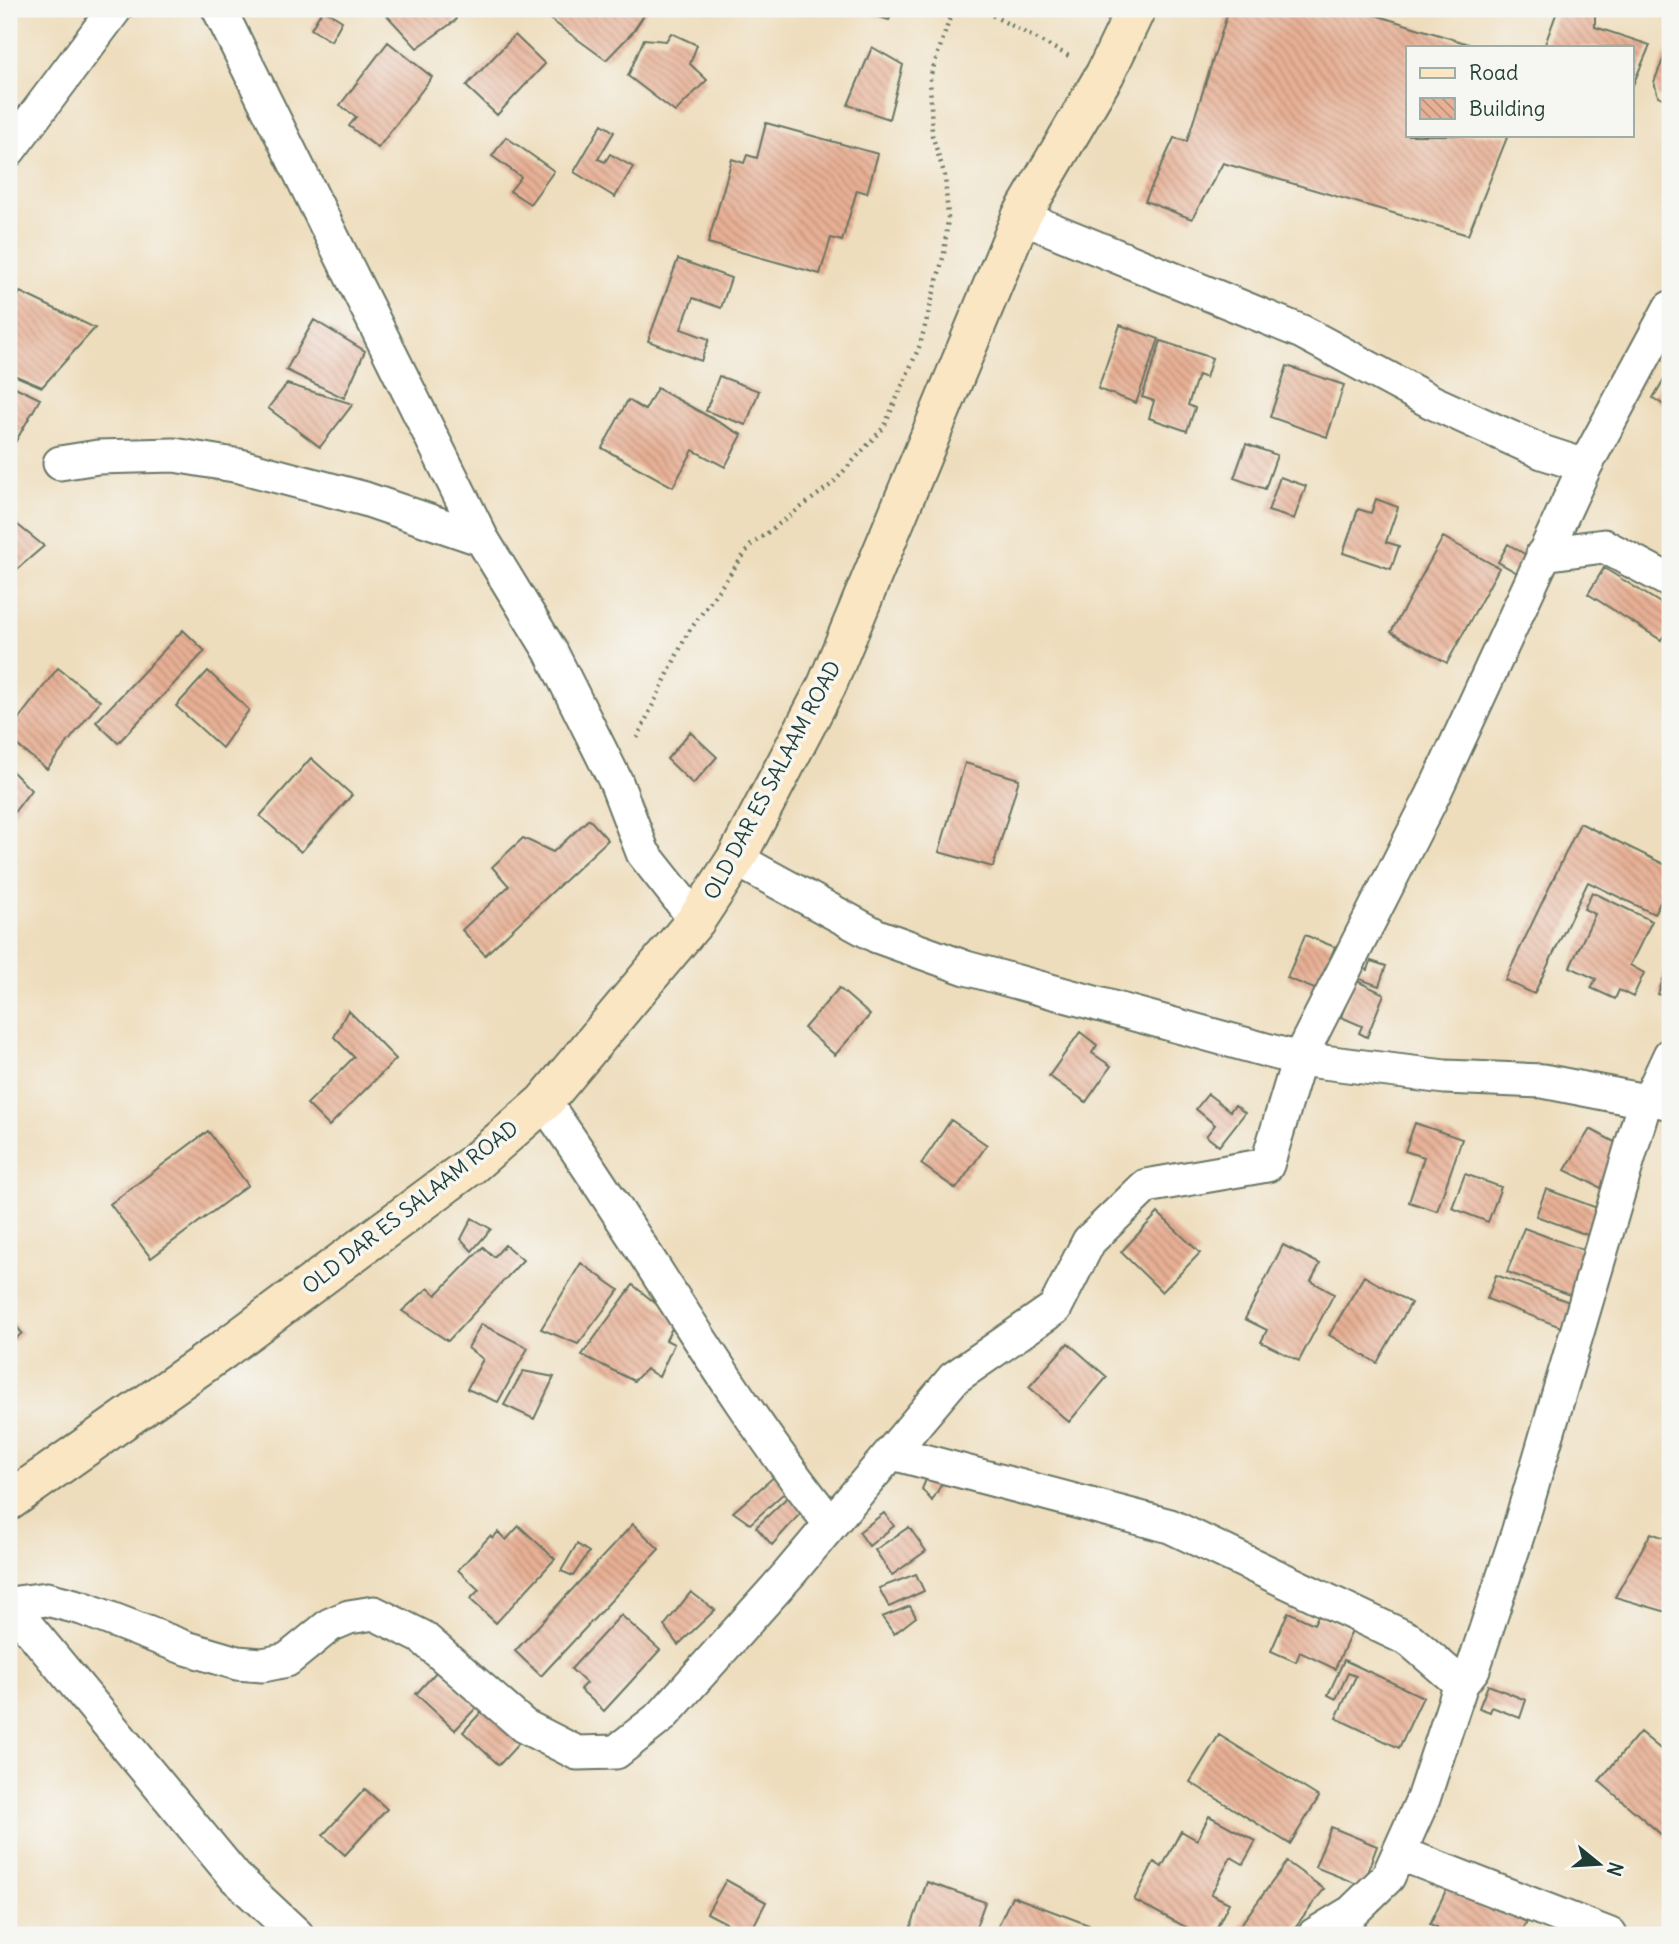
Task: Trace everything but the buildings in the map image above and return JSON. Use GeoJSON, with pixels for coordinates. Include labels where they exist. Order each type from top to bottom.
{"type":"FeatureCollection","features":[{"type":"Feature","properties":{"kind":"street"},"geometry":{"type":"LineString","coordinates":[[9,150],[115,9]]}},
{"type":"Feature","properties":{"kind":"street"},"geometry":{"type":"LineString","coordinates":[[219,9],[482,539],[551,652],[615,782],[643,853],[696,920]]}},
{"type":"Feature","properties":{"kind":"street","name":"OLD DAR ES SALAAM ROAD"},"geometry":{"type":"LineString","coordinates":[[9,1501],[267,1317],[473,1164],[544,1102],[696,920],[736,859],[827,685],[1021,217],[1105,74],[1136,9]]}},
{"type":"Feature","properties":{"kind":"street"},"geometry":{"type":"LineString","coordinates":[[1021,217],[1302,332],[1432,402],[1542,452],[1585,466]]}},
{"type":"Feature","properties":{"kind":"street"},"geometry":{"type":"LineString","coordinates":[[9,1604],[47,1599],[82,1608],[186,1648],[237,1663],[263,1665],[287,1660],[330,1625],[349,1616],[374,1613],[422,1637],[524,1726],[578,1754],[616,1752],[662,1716],[788,1575],[954,1378],[1055,1308],[1089,1241],[1146,1186],[1267,1165],[1299,1059],[1433,794],[1585,466],[1670,308]]}},
{"type":"Feature","properties":{"kind":"street"},"geometry":{"type":"LineString","coordinates":[[60,463],[98,457],[174,455],[240,466],[365,499],[482,539]]}},
{"type":"Feature","properties":{"kind":"street"},"geometry":{"type":"LineString","coordinates":[[1544,554],[1604,546],[1670,581]]}},
{"type":"Feature","properties":{"kind":"street"},"geometry":{"type":"LineString","coordinates":[[736,859],[877,936],[966,968],[1299,1059],[1444,1077],[1543,1081],[1655,1101]]}},
{"type":"Feature","properties":{"kind":"street"},"geometry":{"type":"LineString","coordinates":[[1314,1935],[1352,1912],[1388,1877],[1423,1799],[1461,1684],[1473,1669],[1670,1055]]}},
{"type":"Feature","properties":{"kind":"street"},"geometry":{"type":"LineString","coordinates":[[544,1102],[600,1181],[789,1471],[830,1522]]}},
{"type":"Feature","properties":{"kind":"street"},"geometry":{"type":"LineString","coordinates":[[893,1453],[1170,1526],[1410,1640],[1461,1684]]}},
{"type":"Feature","properties":{"kind":"street"},"geometry":{"type":"LineString","coordinates":[[9,1604],[235,1877],[297,1935]]}},
{"type":"Feature","properties":{"kind":"street"},"geometry":{"type":"LineString","coordinates":[[1399,1853],[1610,1935]]}},
{"type":"Feature","properties":{"kind":"path"},"geometry":{"type":"LineString","coordinates":[[615,782],[687,634],[751,545],[832,484],[884,427],[920,345],[944,254],[948,218],[945,176],[932,135],[930,77],[953,9]]}},
{"type":"Feature","properties":{"kind":"path"},"geometry":{"type":"LineString","coordinates":[[980,9],[1105,74]]}}]}
